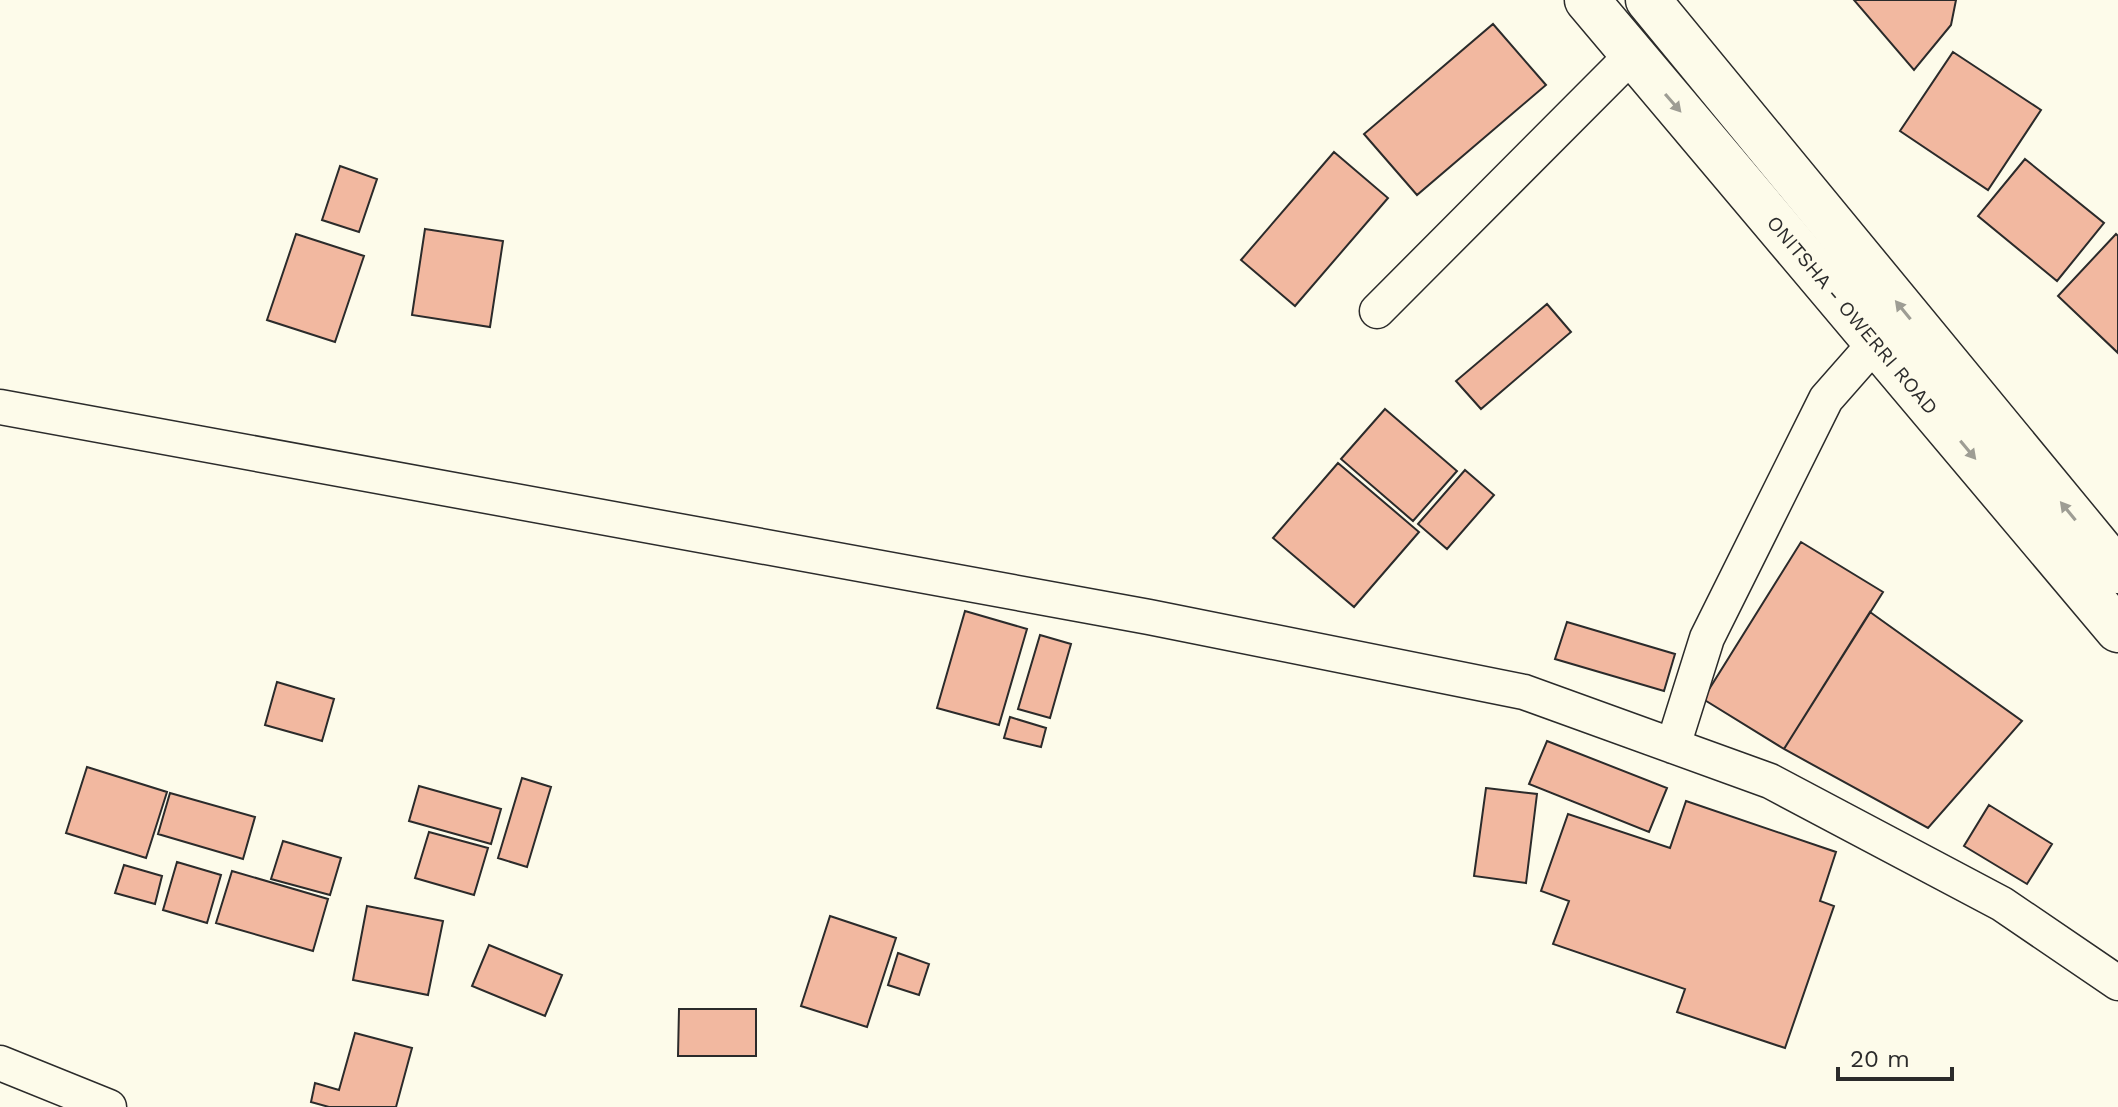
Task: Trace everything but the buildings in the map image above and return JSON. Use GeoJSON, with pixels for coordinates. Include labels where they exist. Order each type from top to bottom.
{"type":"FeatureCollection","features":[{"type":"Feature","properties":{"kind":"highway","name":"ONITSHA - OWERRI ROAD"},"geometry":{"type":"LineString","coordinates":[[1587,0],[2118,630]]}},
{"type":"Feature","properties":{"kind":"highway","name":"ONITSHA - OWERRI ROAD"},"geometry":{"type":"LineString","coordinates":[[1648,0],[2118,571]]}},
{"type":"Feature","properties":{"kind":"street"},"geometry":{"type":"LineString","coordinates":[[1377,311],[1632,55]]}},
{"type":"Feature","properties":{"kind":"street"},"geometry":{"type":"LineString","coordinates":[[1673,746],[1707,638],[1826,399],[1877,341]]}},
{"type":"Feature","properties":{"kind":"street"},"geometry":{"type":"LineString","coordinates":[[0,407],[1149,617],[1508,689],[1770,781],[2002,904],[2118,983]]}},
{"type":"Feature","properties":{"kind":"street"},"geometry":{"type":"LineString","coordinates":[[0,1063],[109,1107]]}}]}
